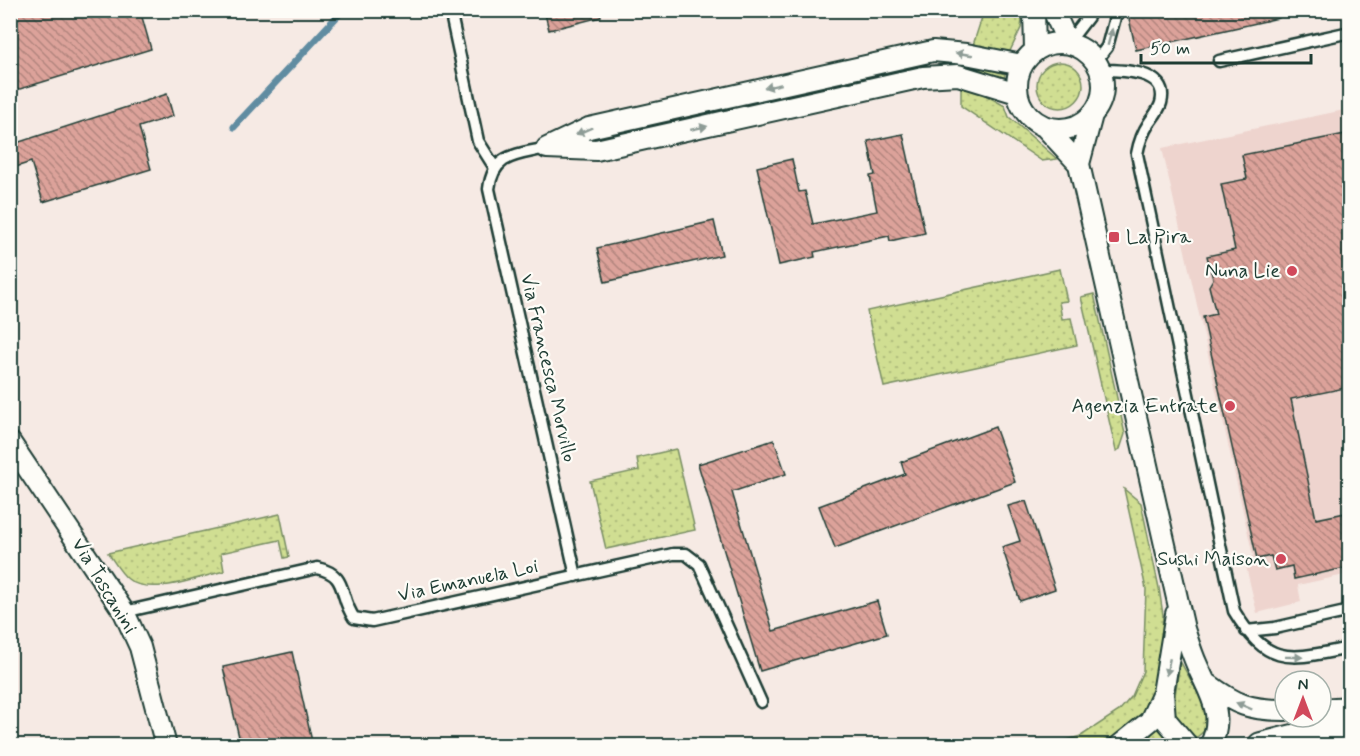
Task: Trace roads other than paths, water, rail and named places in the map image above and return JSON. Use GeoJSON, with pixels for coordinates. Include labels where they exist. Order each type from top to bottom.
{"type":"FeatureCollection","features":[{"type":"Feature","properties":{"kind":"street"},"geometry":{"type":"LineString","coordinates":[[1034,10],[1035,50]]}},
{"type":"Feature","properties":{"kind":"street"},"geometry":{"type":"LineString","coordinates":[[1055,15],[1068,43]]}},
{"type":"Feature","properties":{"kind":"street"},"geometry":{"type":"LineString","coordinates":[[1079,164],[1045,127],[1026,114],[1017,93],[1017,79],[1022,65],[1035,50],[1045,45],[1068,43],[1082,48],[1099,65],[1104,89],[1100,103],[1092,115],[1079,164],[1177,599],[1197,666],[1208,684],[1217,707],[1218,723],[1210,746]]}},
{"type":"Feature","properties":{"kind":"street"},"geometry":{"type":"LineString","coordinates":[[547,148],[589,128],[933,51],[966,54],[1022,65]]}},
{"type":"Feature","properties":{"kind":"street"},"geometry":{"type":"LineString","coordinates":[[547,148],[596,150],[923,77],[958,75],[1017,93]]}},
{"type":"Feature","properties":{"kind":"street"},"geometry":{"type":"LineString","coordinates":[[805,79],[810,104]]}},
{"type":"Feature","properties":{"kind":"street"},"geometry":{"type":"LineString","coordinates":[[731,95],[736,120]]}},
{"type":"Feature","properties":{"kind":"street"},"geometry":{"type":"LineString","coordinates":[[1045,127],[1071,128],[1092,115]]}},
{"type":"Feature","properties":{"kind":"street","name":"Via Toscanini"},"geometry":{"type":"LineString","coordinates":[[13,450],[124,612],[140,647],[166,746]]}},
{"type":"Feature","properties":{"kind":"street"},"geometry":{"type":"LineString","coordinates":[[1119,746],[1150,721],[1163,693],[1174,635],[1177,599]]}},
{"type":"Feature","properties":{"kind":"street"},"geometry":{"type":"LineString","coordinates":[[1208,684],[1227,698],[1252,710],[1273,710]]}},
{"type":"Feature","properties":{"kind":"street"},"geometry":{"type":"LineString","coordinates":[[1163,693],[1165,719],[1188,746]]}},
{"type":"Feature","properties":{"kind":"street"},"geometry":{"type":"LineString","coordinates":[[1333,708],[1350,707]]}},
{"type":"Feature","properties":{"kind":"street"},"geometry":{"type":"LineString","coordinates":[[1261,746],[1350,724]]}},
{"type":"Feature","properties":{"kind":"lane"},"geometry":{"type":"LineString","coordinates":[[450,10],[478,141],[495,168],[509,157],[547,148]]}},
{"type":"Feature","properties":{"kind":"lane"},"geometry":{"type":"LineString","coordinates":[[1117,10],[1107,47],[1099,65],[1142,73],[1155,81],[1162,93],[1161,105],[1147,125],[1137,154],[1234,611],[1246,631],[1262,648],[1283,656],[1300,658],[1350,648]]}},
{"type":"Feature","properties":{"kind":"lane"},"geometry":{"type":"LineString","coordinates":[[1055,15],[1067,23],[1089,14]]}},
{"type":"Feature","properties":{"kind":"lane"},"geometry":{"type":"LineString","coordinates":[[1068,43],[1089,14]]}},
{"type":"Feature","properties":{"kind":"lane"},"geometry":{"type":"LineString","coordinates":[[1219,61],[1350,32]]}},
{"type":"Feature","properties":{"kind":"lane","name":"Via Francesca Morvillo"},"geometry":{"type":"LineString","coordinates":[[495,168],[489,189],[576,576]]}},
{"type":"Feature","properties":{"kind":"lane","name":"Via Emanuela Loi"},"geometry":{"type":"LineString","coordinates":[[124,612],[317,568],[331,571],[340,582],[346,606],[354,618],[372,621],[673,554],[686,554],[699,564],[761,702]]}},
{"type":"Feature","properties":{"kind":"lane"},"geometry":{"type":"LineString","coordinates":[[1246,631],[1275,628],[1350,611]]}},
{"type":"Feature","properties":{"kind":"waterway"},"geometry":{"type":"LineString","coordinates":[[234,127],[343,10]]}},
{"type":"Feature","properties":{"kind":"place","name":"La Pira"},"geometry":{"type":"Point","coordinates":[1114,237]}},
{"type":"Feature","properties":{"kind":"place","name":"Nuna Lie"},"geometry":{"type":"Point","coordinates":[1292,271]}},
{"type":"Feature","properties":{"kind":"place","name":"Agenzia Entrate"},"geometry":{"type":"Point","coordinates":[1230,406]}},
{"type":"Feature","properties":{"kind":"place","name":"Sushi Maison"},"geometry":{"type":"Point","coordinates":[1281,559]}}]}
